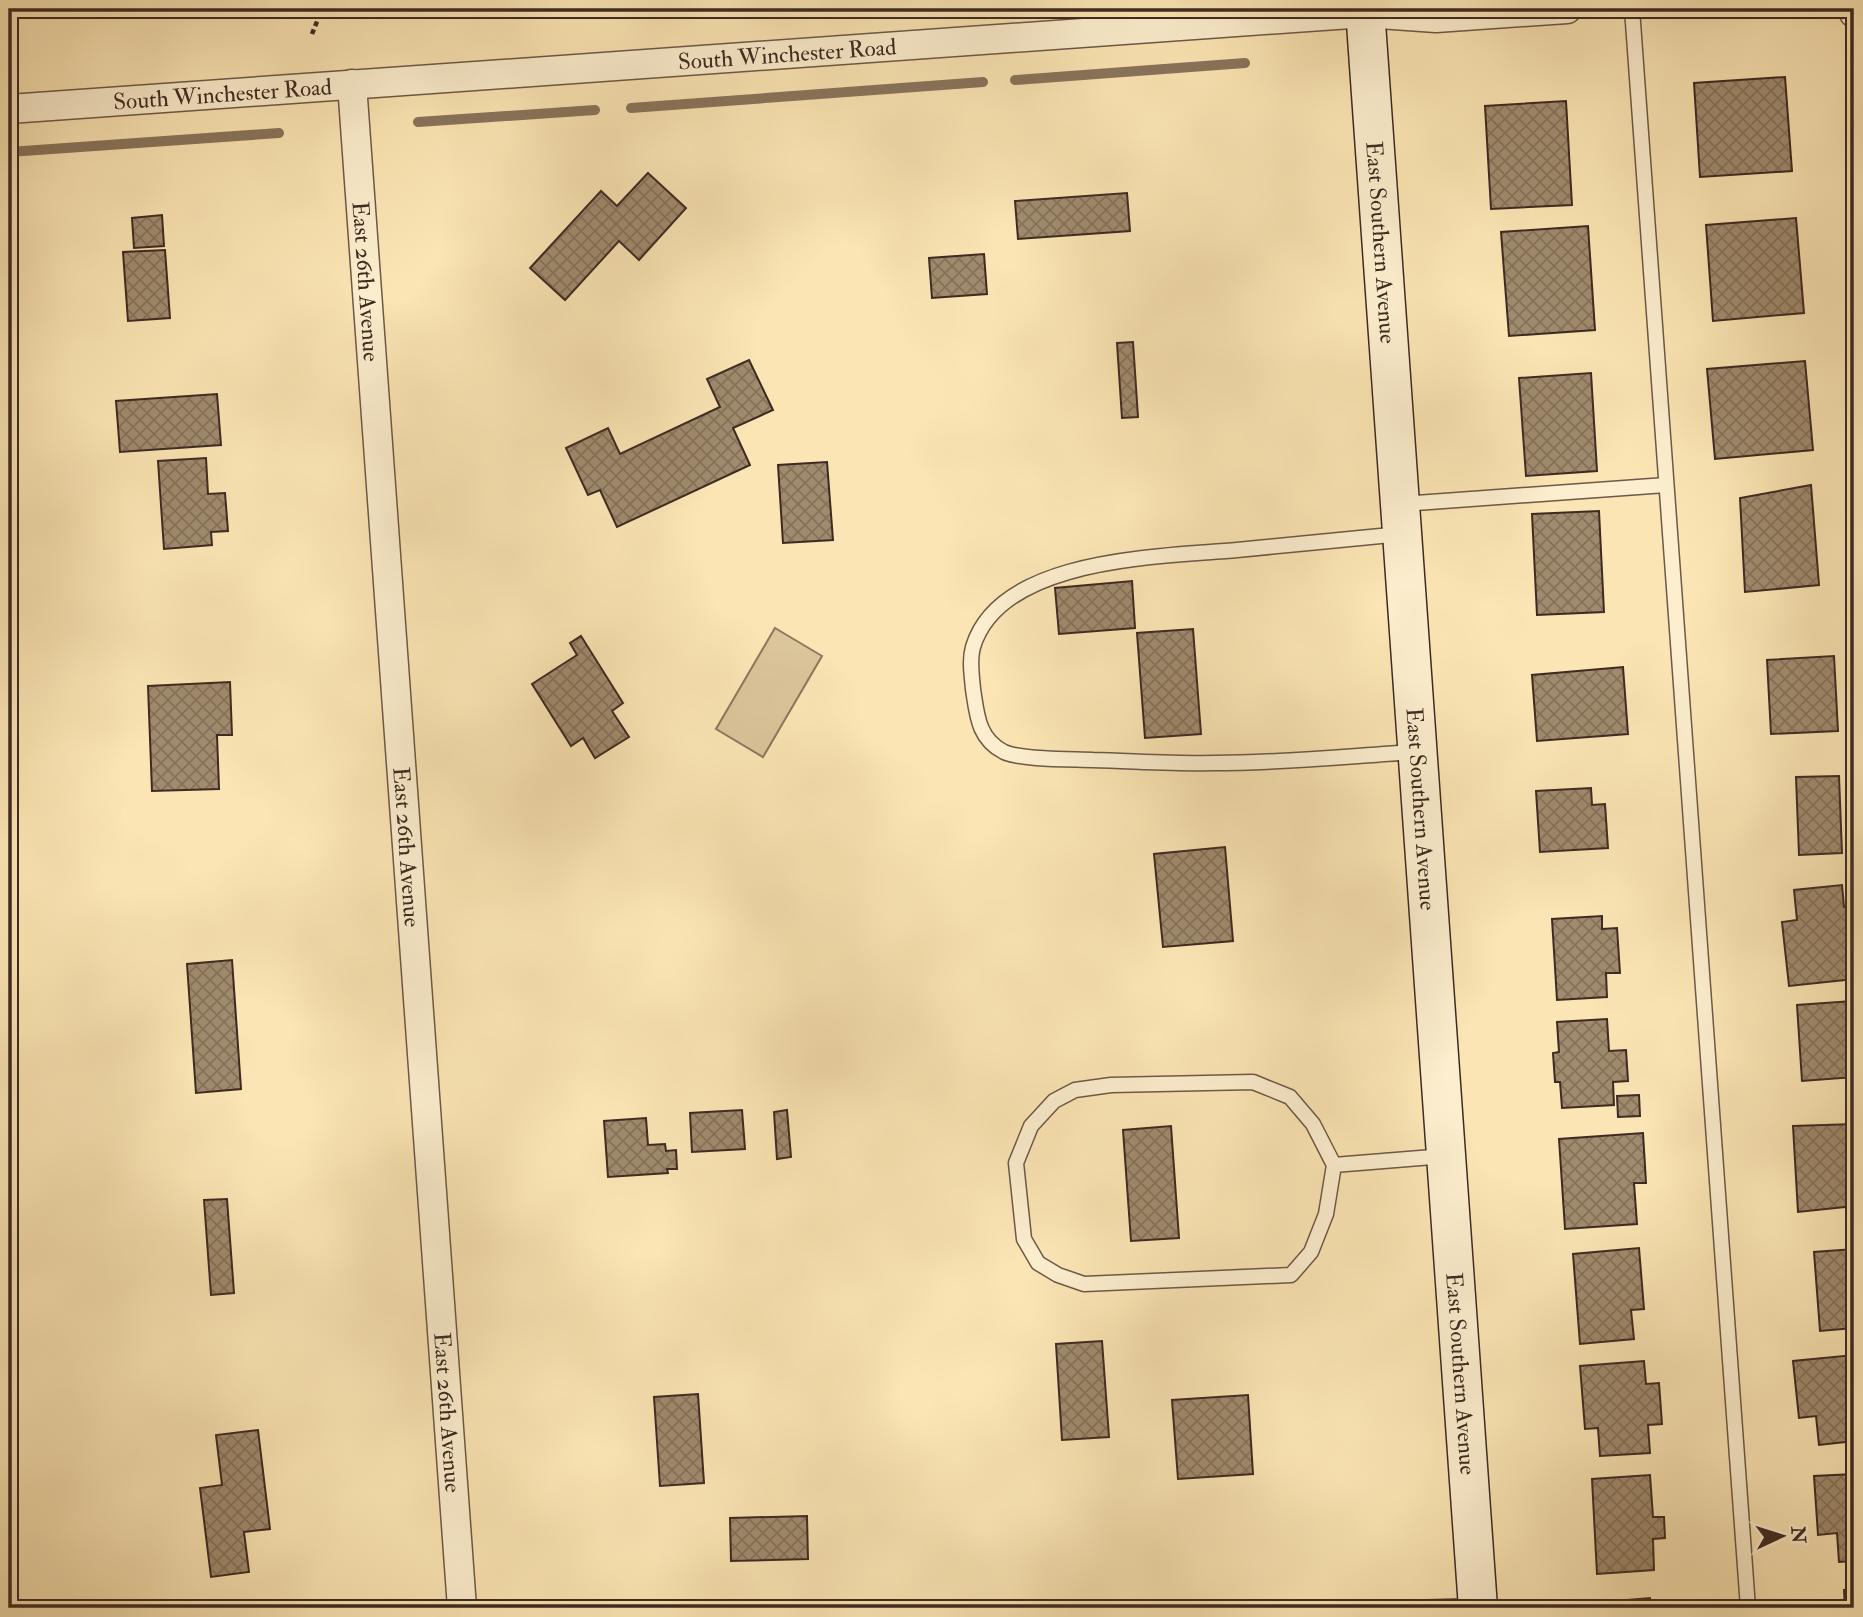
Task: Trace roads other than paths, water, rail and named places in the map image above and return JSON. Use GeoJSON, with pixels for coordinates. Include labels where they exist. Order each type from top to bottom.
{"type":"FeatureCollection","features":[{"type":"Feature","properties":{"kind":"main road","name":"East Southern Avenue"},"geometry":{"type":"LineString","coordinates":[[1365,11],[1478,1607]]}},
{"type":"Feature","properties":{"kind":"street","name":"South Winchester Road"},"geometry":{"type":"LineString","coordinates":[[9,109],[1365,11],[1436,18],[1567,9]]}},
{"type":"Feature","properties":{"kind":"street","name":"East 26th Avenue"},"geometry":{"type":"LineString","coordinates":[[352,84],[462,1608]]}},
{"type":"Feature","properties":{"kind":"lane"},"geometry":{"type":"LineString","coordinates":[[1632,9],[1748,1608]]}},
{"type":"Feature","properties":{"kind":"lane"},"geometry":{"type":"LineString","coordinates":[[1417,752],[1216,763],[1047,759],[1005,753],[984,737],[978,719],[971,670],[973,649],[981,629],[997,610],[1015,595],[1060,573],[1083,567],[1401,519],[1666,485]]}},
{"type":"Feature","properties":{"kind":"lane"},"geometry":{"type":"LineString","coordinates":[[1253,1082],[1290,1097],[1313,1124],[1334,1165],[1326,1213],[1311,1252],[1291,1275],[1084,1284],[1058,1275],[1038,1263],[1024,1239],[1016,1163],[1031,1126],[1054,1101],[1075,1090],[1111,1085],[1253,1082]]}},
{"type":"Feature","properties":{"kind":"lane"},"geometry":{"type":"LineString","coordinates":[[1334,1165],[1446,1156]]}},
{"type":"Feature","properties":{"kind":"lane"},"geometry":{"type":"LineString","coordinates":[[1409,1608],[1478,1607]]}},
{"type":"Feature","properties":{"kind":"waterway"},"geometry":{"type":"LineString","coordinates":[[1015,80],[1245,63]]}},
{"type":"Feature","properties":{"kind":"waterway"},"geometry":{"type":"LineString","coordinates":[[631,108],[983,82]]}},
{"type":"Feature","properties":{"kind":"waterway"},"geometry":{"type":"LineString","coordinates":[[418,122],[595,110]]}},
{"type":"Feature","properties":{"kind":"waterway"},"geometry":{"type":"LineString","coordinates":[[9,152],[279,133]]}}]}
